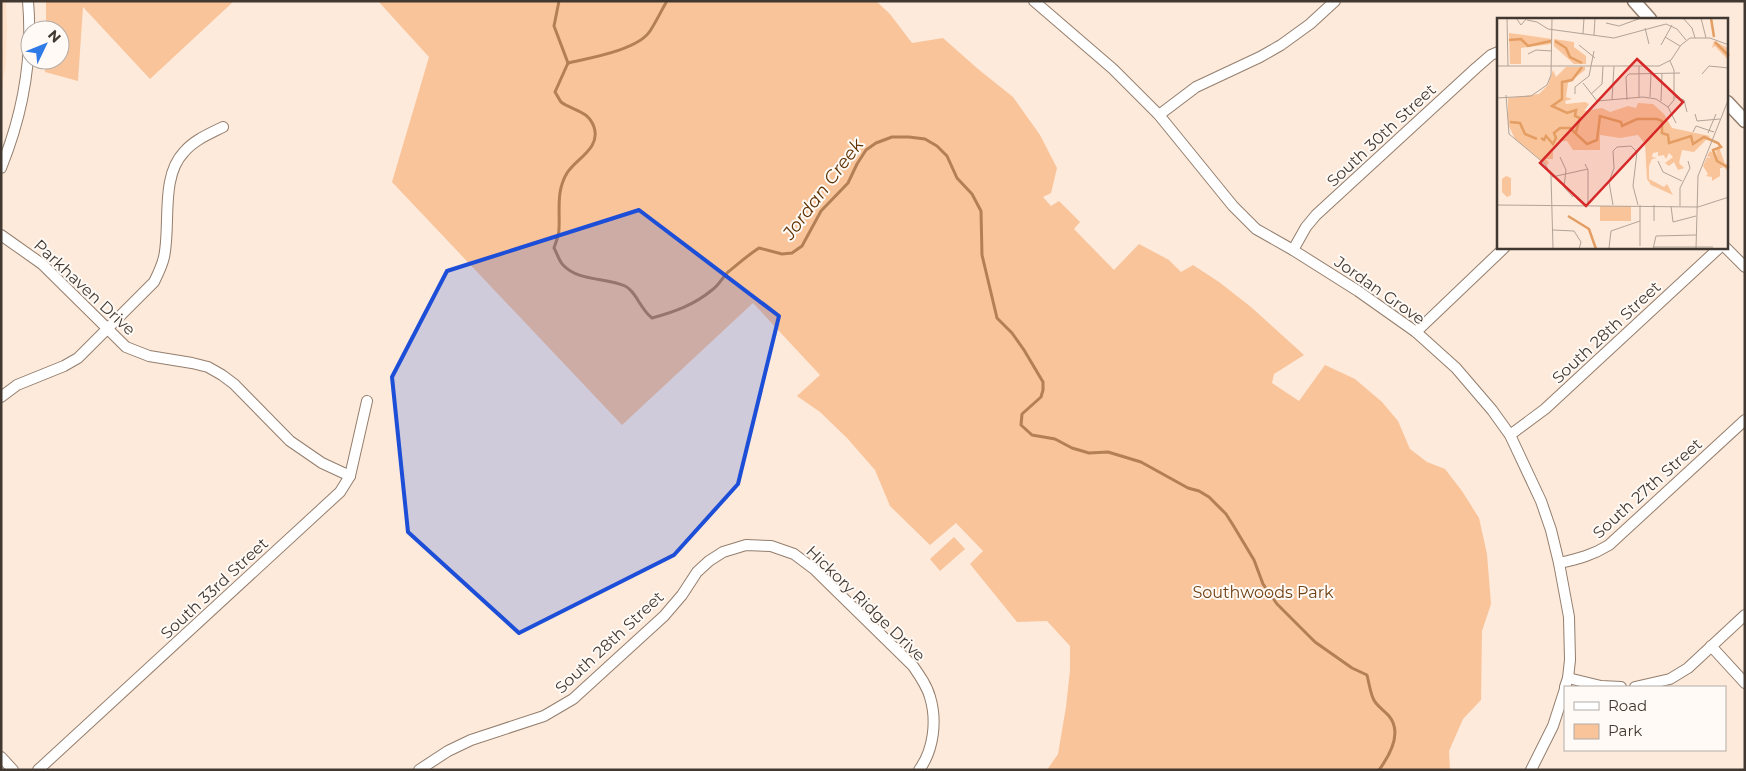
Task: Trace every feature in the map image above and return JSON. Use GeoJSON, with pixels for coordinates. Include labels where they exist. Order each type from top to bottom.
{"type":"FeatureCollection","features":[{"type":"Feature","properties":{"kind":"main road"},"geometry":{"type":"LineString","coordinates":[[1634,1],[1649,18]]}},
{"type":"Feature","properties":{"kind":"main road"},"geometry":{"type":"LineString","coordinates":[[1728,103],[1745,121]]}},
{"type":"Feature","properties":{"kind":"street"},"geometry":{"type":"LineString","coordinates":[[1,168],[17,123],[27,80],[30,38],[28,1]]}},
{"type":"Feature","properties":{"kind":"street","name":"Jordan Grove"},"geometry":{"type":"LineString","coordinates":[[1034,1],[1113,68],[1159,115],[1233,206],[1256,229],[1358,290],[1416,332],[1456,368],[1510,435],[1541,501],[1551,530],[1559,563],[1569,617],[1570,660],[1566,685]]}},
{"type":"Feature","properties":{"kind":"street"},"geometry":{"type":"LineString","coordinates":[[1159,115],[1196,87],[1281,45],[1310,24],[1334,1]]}},
{"type":"Feature","properties":{"kind":"street","name":"South 30th Street"},"geometry":{"type":"LineString","coordinates":[[1294,250],[1306,228],[1316,215],[1476,68],[1492,54],[1497,52]]}},
{"type":"Feature","properties":{"kind":"street"},"geometry":{"type":"LineString","coordinates":[[1,397],[17,385],[64,366],[78,358],[146,292],[160,271],[166,248],[170,185],[176,163],[191,144],[223,127]]}},
{"type":"Feature","properties":{"kind":"street","name":"Parkhaven Drive"},"geometry":{"type":"LineString","coordinates":[[1,235],[42,264],[126,347],[156,357],[192,363],[222,375],[234,384],[290,441],[322,463],[350,476]]}},
{"type":"Feature","properties":{"kind":"street"},"geometry":{"type":"LineString","coordinates":[[1416,332],[1503,249]]}},
{"type":"Feature","properties":{"kind":"street","name":"South 28th Street"},"geometry":{"type":"LineString","coordinates":[[1510,435],[1545,409],[1718,249]]}},
{"type":"Feature","properties":{"kind":"street"},"geometry":{"type":"LineString","coordinates":[[1727,249],[1745,268]]}},
{"type":"Feature","properties":{"kind":"street","name":"South 33rd Street"},"geometry":{"type":"LineString","coordinates":[[38,770],[340,492],[350,476],[367,401]]}},
{"type":"Feature","properties":{"kind":"street","name":"South 27th Street"},"geometry":{"type":"LineString","coordinates":[[1559,563],[1584,558],[1609,545],[1745,420]]}},
{"type":"Feature","properties":{"kind":"street","name":"Hickory Ridge Drive"},"geometry":{"type":"LineString","coordinates":[[723,552],[746,545],[771,546],[794,554],[814,569],[913,666],[923,681],[930,697],[934,715],[931,743],[919,770]]}},
{"type":"Feature","properties":{"kind":"street","name":"South 28th Street"},"geometry":{"type":"LineString","coordinates":[[419,770],[448,751],[471,740],[544,716],[573,699],[664,616],[682,595],[697,572],[723,552]]}},
{"type":"Feature","properties":{"kind":"street"},"geometry":{"type":"LineString","coordinates":[[1639,686],[1670,679],[1688,668],[1745,615]]}},
{"type":"Feature","properties":{"kind":"street"},"geometry":{"type":"LineString","coordinates":[[1711,646],[1745,683]]}},
{"type":"Feature","properties":{"kind":"street"},"geometry":{"type":"LineString","coordinates":[[1566,685],[1601,686]]}},
{"type":"Feature","properties":{"kind":"street","name":"Jordan Grove"},"geometry":{"type":"LineString","coordinates":[[1531,770],[1553,726],[1564,691]]}},
{"type":"Feature","properties":{"kind":"street"},"geometry":{"type":"LineString","coordinates":[[1,757],[13,770]]}},
{"type":"Feature","properties":{"kind":"highlighted area"},"geometry":{"type":"Polygon","coordinates":[[[639,210],[779,316],[738,484],[674,555],[519,633],[408,532],[392,377],[447,271],[639,210]]]}},
{"type":"Feature","properties":{"kind":"shaded area"},"geometry":{"type":"Polygon","coordinates":[[[1,1],[6,1],[7,29],[6,63],[1,95],[1,1]]]}},
{"type":"Feature","properties":{"kind":"green space"},"geometry":{"type":"Polygon","coordinates":[[[46,1],[234,1],[150,79],[83,7],[78,81],[45,72],[45,70],[70,70],[70,20],[46,20],[46,1]]]}},
{"type":"Feature","properties":{"kind":"green space","name":"Southwoods Park"},"geometry":{"type":"Polygon","coordinates":[[[378,1],[876,1],[890,14],[912,43],[943,38],[1013,97],[1040,135],[1057,168],[1051,193],[1043,197],[1051,206],[1059,201],[1080,222],[1074,229],[1114,270],[1139,244],[1169,260],[1181,272],[1193,265],[1251,307],[1304,355],[1274,374],[1272,383],[1299,401],[1325,365],[1355,379],[1382,402],[1398,421],[1410,449],[1427,462],[1445,469],[1462,491],[1479,518],[1487,554],[1491,604],[1482,631],[1481,700],[1463,719],[1449,751],[1450,770],[1047,770],[1058,754],[1066,707],[1070,670],[1070,646],[1047,621],[1017,622],[970,564],[983,551],[956,523],[930,545],[890,506],[875,470],[847,438],[820,412],[797,396],[820,375],[753,303],[622,425],[392,182],[429,57],[378,1]]]}},
{"type":"Feature","properties":{"kind":"green space"},"geometry":{"type":"Polygon","coordinates":[[[954,537],[965,549],[940,571],[930,559],[954,537]]]}},
{"type":"Feature","properties":{"kind":"waterway"},"geometry":{"type":"LineString","coordinates":[[559,1],[554,26],[568,63]]}},
{"type":"Feature","properties":{"kind":"waterway","name":"Jordan Creek"},"geometry":{"type":"LineString","coordinates":[[568,63],[600,56],[624,48],[644,38],[667,1]]}},
{"type":"Feature","properties":{"kind":"waterway","name":"Jordan Creek"},"geometry":{"type":"LineString","coordinates":[[568,63],[555,92],[561,102],[588,117],[594,127],[595,134],[591,147],[567,173],[561,187],[559,231],[554,248],[562,263],[569,270],[585,277],[618,283],[629,288],[652,318],[698,300],[717,286],[728,272],[759,248],[782,254],[792,253],[802,246],[821,211],[848,183],[866,150],[876,143],[892,137],[909,137],[925,139],[937,146],[947,156],[957,178],[972,194],[981,211],[982,255],[997,318],[1012,333],[1043,382],[1041,397],[1022,414],[1021,425],[1032,435],[1055,439],[1072,448],[1089,453],[1108,452],[1141,462],[1188,488],[1199,491],[1209,497],[1226,514],[1233,525],[1254,560],[1263,584],[1277,604],[1315,642],[1352,668],[1367,675],[1374,701],[1389,716],[1395,729],[1391,751],[1379,770]]}}]}
